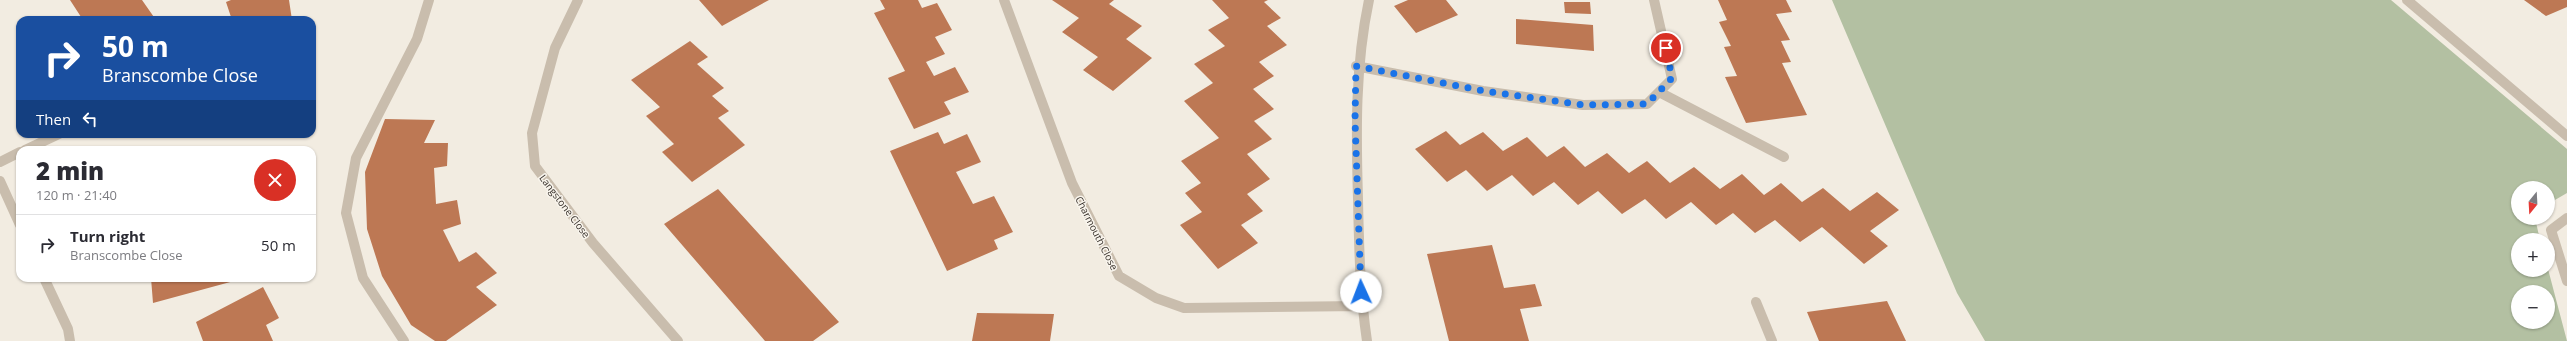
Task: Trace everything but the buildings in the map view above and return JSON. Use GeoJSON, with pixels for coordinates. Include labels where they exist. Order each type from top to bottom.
{"type":"FeatureCollection","features":[{"type":"Feature","properties":{"kind":"street"},"geometry":{"type":"LineString","coordinates":[[404,341],[363,278],[346,213],[356,158],[417,38],[429,0]]}},
{"type":"Feature","properties":{"kind":"street","name":"Langstone Close"},"geometry":{"type":"LineString","coordinates":[[578,0],[555,48],[532,133],[535,166],[592,243],[678,341]]}},
{"type":"Feature","properties":{"kind":"street","name":"Charmouth Close"},"geometry":{"type":"LineString","coordinates":[[1004,0],[1072,183],[1119,276],[1156,298],[1184,308],[1362,306]]}},
{"type":"Feature","properties":{"kind":"street"},"geometry":{"type":"LineString","coordinates":[[1367,341],[1362,306],[1355,120],[1356,66],[1369,0]]}},
{"type":"Feature","properties":{"kind":"street"},"geometry":{"type":"LineString","coordinates":[[1356,66],[1484,91],[1583,105],[1647,104],[1672,78],[1654,0]]}},
{"type":"Feature","properties":{"kind":"street"},"geometry":{"type":"LineString","coordinates":[[2407,0],[2567,136]]}},
{"type":"Feature","properties":{"kind":"street"},"geometry":{"type":"LineString","coordinates":[[1659,92],[1784,157]]}},
{"type":"Feature","properties":{"kind":"street"},"geometry":{"type":"LineString","coordinates":[[34,146],[50,138]]}},
{"type":"Feature","properties":{"kind":"street"},"geometry":{"type":"LineString","coordinates":[[0,162],[16,154]]}},
{"type":"Feature","properties":{"kind":"street"},"geometry":{"type":"LineString","coordinates":[[0,181],[16,216]]}},
{"type":"Feature","properties":{"kind":"street"},"geometry":{"type":"LineString","coordinates":[[2567,218],[2551,230],[2567,281]]}},
{"type":"Feature","properties":{"kind":"street"},"geometry":{"type":"LineString","coordinates":[[46,282],[68,329],[70,341]]}},
{"type":"Feature","properties":{"kind":"street"},"geometry":{"type":"LineString","coordinates":[[1756,302],[1772,341]]}},
{"type":"Feature","properties":{"kind":"green space"},"geometry":{"type":"Polygon","coordinates":[[[1832,0],[2391,0],[2567,149],[2567,193],[2555,200],[2555,181],[2511,181],[2511,225],[2537,225],[2538,233],[2511,233],[2511,277],[2550,277],[2552,285],[2511,285],[2511,329],[2555,329],[2555,296],[2567,341],[1985,341],[1957,293],[1832,0]]]}},
{"type":"Feature","properties":{"kind":"route"},"geometry":{"type":"LineString","coordinates":[[1361,292],[1355,120],[1356,66],[1484,91],[1583,105],[1647,104],[1672,78],[1666,48]]}}]}
